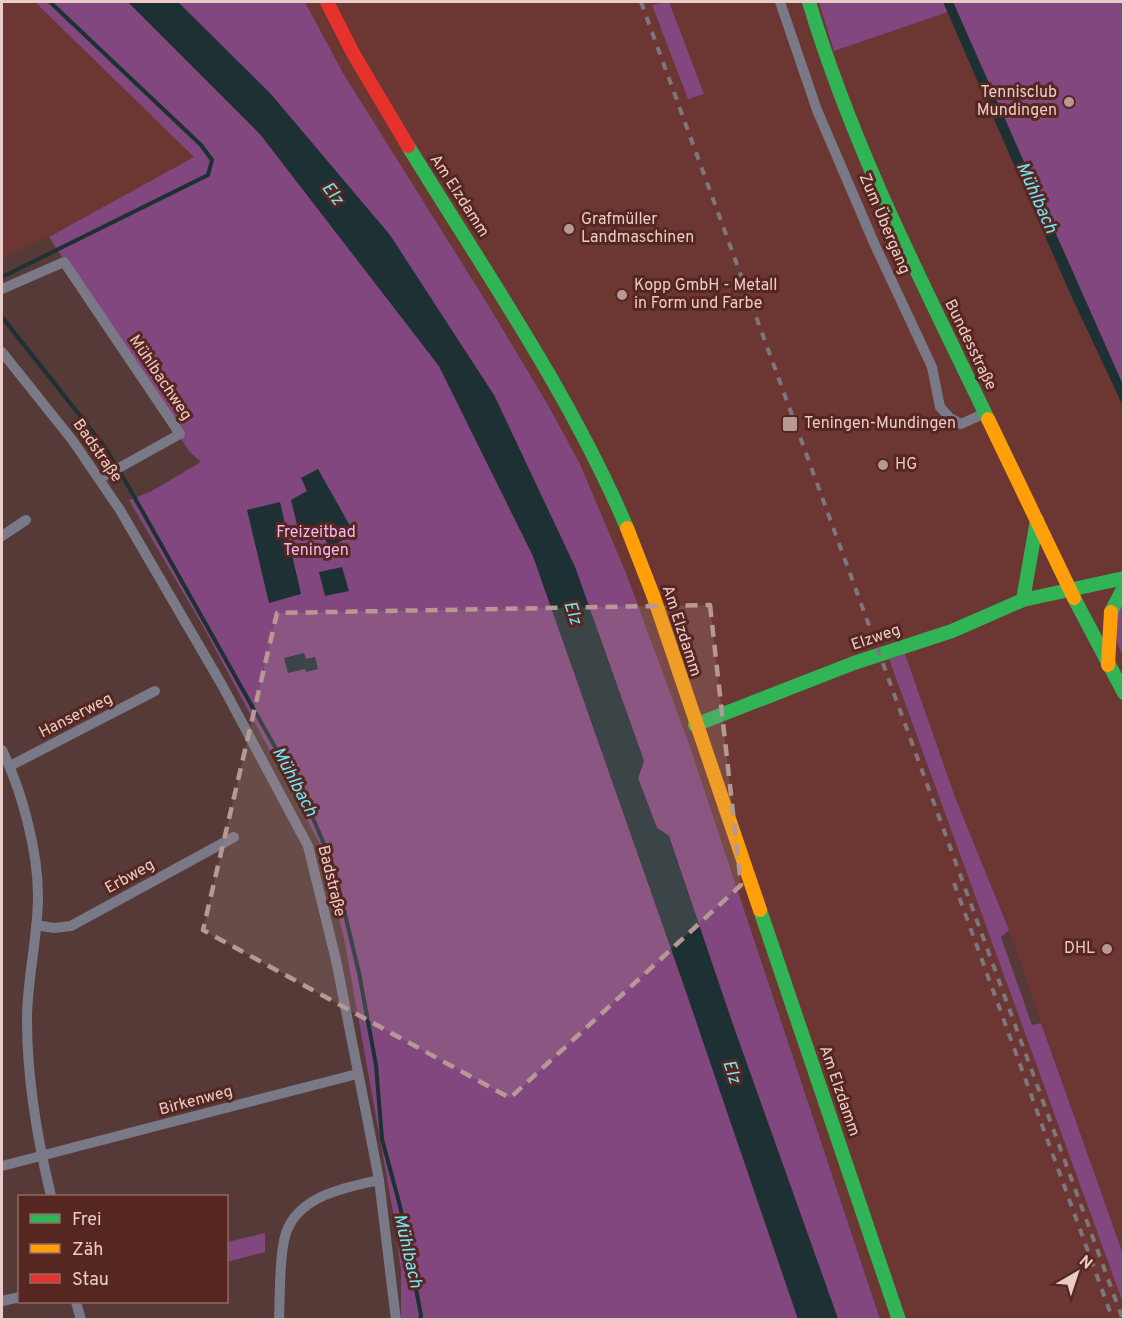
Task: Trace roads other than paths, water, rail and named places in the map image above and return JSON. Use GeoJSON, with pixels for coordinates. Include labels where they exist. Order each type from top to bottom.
{"type":"FeatureCollection","features":[{"type":"Feature","properties":{"kind":"street","name":"Am Elzdamm"},"geometry":{"type":"LineString","coordinates":[[327,2],[382,106],[507,301],[570,410],[601,470],[637,554],[662,621],[695,725],[718,785],[899,1320]]}},
{"type":"Feature","properties":{"kind":"street","name":"Zum Übergang"},"geometry":{"type":"LineString","coordinates":[[780,2],[817,110],[874,243],[932,367],[940,407],[950,418],[962,424],[985,413]]}},
{"type":"Feature","properties":{"kind":"street","name":"Bundesstraße"},"geometry":{"type":"LineString","coordinates":[[808,2],[833,79],[870,173],[1107,666],[1124,693]]}},
{"type":"Feature","properties":{"kind":"street","name":"Mühlbachweg"},"geometry":{"type":"LineString","coordinates":[[2,289],[64,262],[180,434],[99,479]]}},
{"type":"Feature","properties":{"kind":"street","name":"Badstraße"},"geometry":{"type":"LineString","coordinates":[[2,352],[73,441],[99,479],[222,685],[308,846],[337,966],[378,1180],[396,1320]]}},
{"type":"Feature","properties":{"kind":"street"},"geometry":{"type":"LineString","coordinates":[[2,536],[26,520]]}},
{"type":"Feature","properties":{"kind":"street"},"geometry":{"type":"LineString","coordinates":[[1023,600],[1031,566],[1037,520]]}},
{"type":"Feature","properties":{"kind":"street","name":"Elzweg"},"geometry":{"type":"LineString","coordinates":[[695,725],[854,663],[952,631],[1023,600],[1124,578]]}},
{"type":"Feature","properties":{"kind":"street"},"geometry":{"type":"LineString","coordinates":[[1107,666],[1111,612],[1124,587]]}},
{"type":"Feature","properties":{"kind":"street","name":"Hanserweg"},"geometry":{"type":"LineString","coordinates":[[9,766],[155,691]]}},
{"type":"Feature","properties":{"kind":"street"},"geometry":{"type":"LineString","coordinates":[[2,750],[28,825],[38,894],[27,1019],[35,1127],[51,1195]]}},
{"type":"Feature","properties":{"kind":"street","name":"Erbweg"},"geometry":{"type":"LineString","coordinates":[[36,925],[54,928],[71,927],[234,837]]}},
{"type":"Feature","properties":{"kind":"street","name":"Birkenweg"},"geometry":{"type":"LineString","coordinates":[[2,1166],[357,1074]]}},
{"type":"Feature","properties":{"kind":"street"},"geometry":{"type":"LineString","coordinates":[[279,1320],[287,1228],[312,1202],[326,1195],[378,1180]]}},
{"type":"Feature","properties":{"kind":"street"},"geometry":{"type":"LineString","coordinates":[[2,1301],[18,1297]]}},
{"type":"Feature","properties":{"kind":"street"},"geometry":{"type":"LineString","coordinates":[[76,1303],[81,1320]]}},
{"type":"Feature","properties":{"kind":"water","name":"Elz"},"geometry":{"type":"Polygon","coordinates":[[[128,2],[178,2],[270,93],[390,235],[494,395],[575,567],[644,761],[638,778],[657,828],[669,836],[732,1022],[838,1319],[798,1319],[533,556],[439,366],[260,134],[128,2]]]}},
{"type":"Feature","properties":{"kind":"water"},"geometry":{"type":"Polygon","coordinates":[[[943,2],[953,2],[1123,385],[1123,406],[1069,291],[943,2]]]}},
{"type":"Feature","properties":{"kind":"water"},"geometry":{"type":"Polygon","coordinates":[[[318,469],[354,533],[330,548],[323,536],[301,541],[291,500],[307,491],[301,478],[318,469]]]}},
{"type":"Feature","properties":{"kind":"water"},"geometry":{"type":"Polygon","coordinates":[[[280,502],[301,594],[269,603],[247,510],[280,502]]]}},
{"type":"Feature","properties":{"kind":"water"},"geometry":{"type":"Polygon","coordinates":[[[342,567],[349,591],[325,596],[319,572],[342,567]]]}},
{"type":"Feature","properties":{"kind":"water"},"geometry":{"type":"Polygon","coordinates":[[[304,653],[306,659],[315,657],[318,669],[288,673],[284,658],[304,653]]]}},
{"type":"Feature","properties":{"kind":"waterway"},"geometry":{"type":"LineString","coordinates":[[2,277],[208,175],[212,160],[201,145],[50,2]]}},
{"type":"Feature","properties":{"kind":"waterway","name":"Mühlbach"},"geometry":{"type":"LineString","coordinates":[[2,317],[104,446],[127,484],[307,804],[334,868],[359,973],[376,1065],[382,1139],[400,1206],[421,1315],[420,1320]]}},
{"type":"Feature","properties":{"kind":"railway"},"geometry":{"type":"LineString","coordinates":[[641,2],[1123,1320]]}},
{"type":"Feature","properties":{"kind":"railway"},"geometry":{"type":"LineString","coordinates":[[954,883],[1113,1320]]}},
{"type":"Feature","properties":{"kind":"place","name":"Tennisclub Mundingen"},"geometry":{"type":"Point","coordinates":[1069,102]}},
{"type":"Feature","properties":{"kind":"place","name":"Grafmüller Landmaschinen"},"geometry":{"type":"Point","coordinates":[569,229]}},
{"type":"Feature","properties":{"kind":"place","name":"Kopp GmbH - Metall in Form und Farbe"},"geometry":{"type":"Point","coordinates":[622,295]}},
{"type":"Feature","properties":{"kind":"place","name":"Teningen-Mundingen"},"geometry":{"type":"Point","coordinates":[790,424]}},
{"type":"Feature","properties":{"kind":"place","name":"HG"},"geometry":{"type":"Point","coordinates":[883,465]}},
{"type":"Feature","properties":{"kind":"place","name":"DHL"},"geometry":{"type":"Point","coordinates":[1107,949]}},
{"type":"Feature","properties":{"kind":"park label","name":"Freizeitbad Teningen"},"geometry":{"type":"Point","coordinates":[316,542]}}]}
